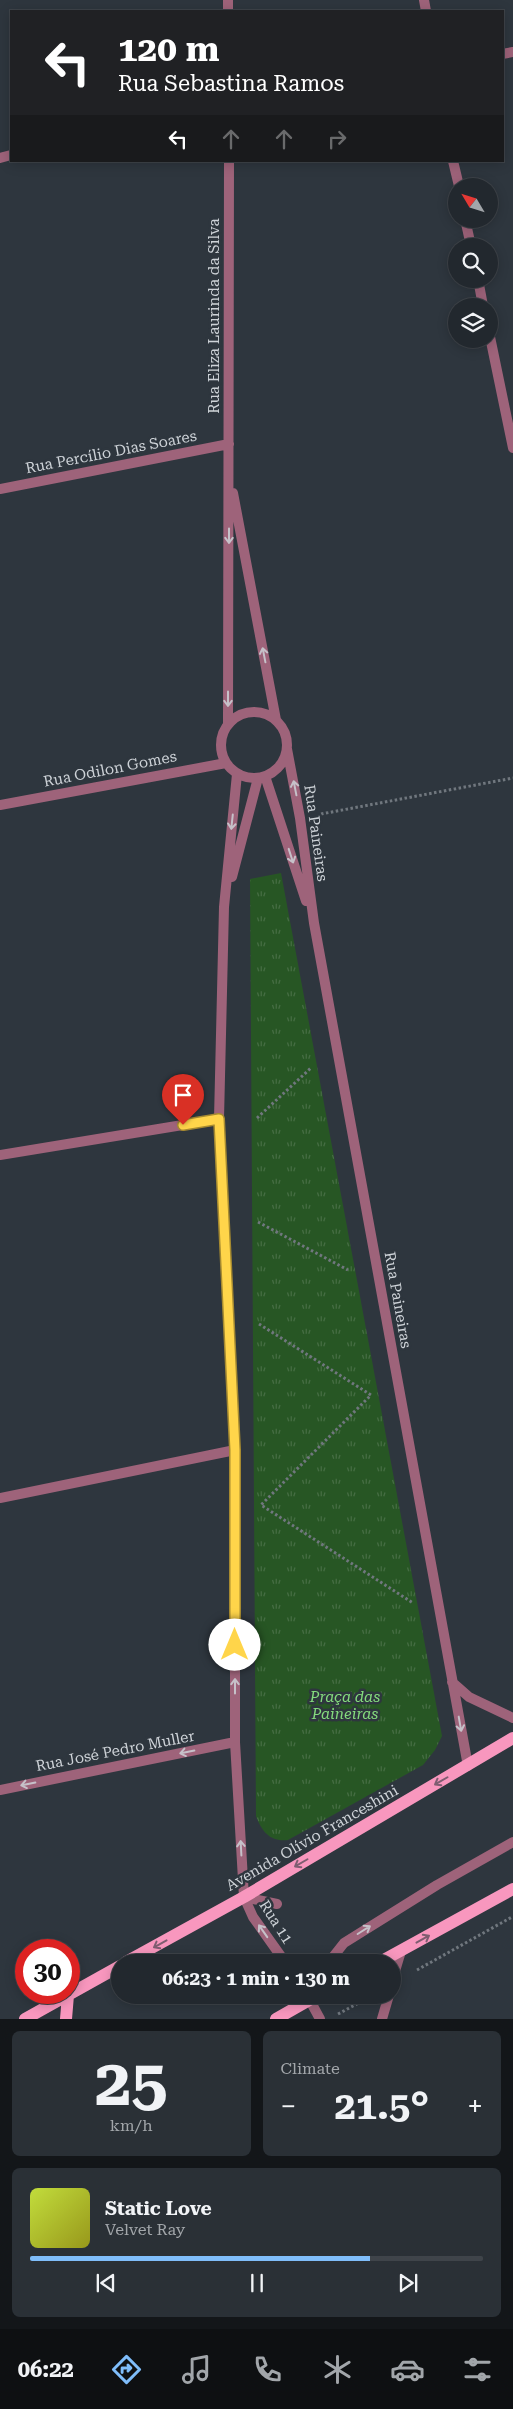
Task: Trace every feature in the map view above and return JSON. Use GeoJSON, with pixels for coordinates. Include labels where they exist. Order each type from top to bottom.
{"type":"FeatureCollection","features":[{"type":"Feature","properties":{"kind":"main road","name":"Avenida Olívio Franceshini"},"geometry":{"type":"LineString","coordinates":[[141,1954],[244,1897],[513,1738]]}},
{"type":"Feature","properties":{"kind":"main road"},"geometry":{"type":"LineString","coordinates":[[395,1954],[513,1889]]}},
{"type":"Feature","properties":{"kind":"main road"},"geometry":{"type":"LineString","coordinates":[[80,1988],[111,1971]]}},
{"type":"Feature","properties":{"kind":"main road"},"geometry":{"type":"LineString","coordinates":[[25,2019],[52,2004]]}},
{"type":"Feature","properties":{"kind":"main road"},"geometry":{"type":"LineString","coordinates":[[66,2019],[67,2004]]}},
{"type":"Feature","properties":{"kind":"main road"},"geometry":{"type":"LineString","coordinates":[[276,2019],[299,2004]]}},
{"type":"Feature","properties":{"kind":"street","name":"Rua Eliza Laurinda da Silva"},"geometry":{"type":"LineString","coordinates":[[228,725],[229,162]]}},
{"type":"Feature","properties":{"kind":"street"},"geometry":{"type":"LineString","coordinates":[[453,162],[456,178]]}},
{"type":"Feature","properties":{"kind":"street"},"geometry":{"type":"LineString","coordinates":[[492,348],[513,448]]}},
{"type":"Feature","properties":{"kind":"street","name":"Rua Percílio Dias Soares"},"geometry":{"type":"LineString","coordinates":[[0,489],[229,444]]}},
{"type":"Feature","properties":{"kind":"street","name":"Rua Eliza Laurinda da Silva"},"geometry":{"type":"LineString","coordinates":[[229,470],[276,720]]}},
{"type":"Feature","properties":{"kind":"street"},"geometry":{"type":"LineString","coordinates":[[256,712],[276,720],[284,733],[287,749],[278,768],[262,777],[237,774],[226,763],[221,745],[223,734],[228,725],[236,718],[256,712]]}},
{"type":"Feature","properties":{"kind":"street","name":"Rua Paineiras"},"geometry":{"type":"LineString","coordinates":[[287,749],[300,818],[314,922],[468,1766]]}},
{"type":"Feature","properties":{"kind":"street","name":"Rua Odilon Gomes"},"geometry":{"type":"LineString","coordinates":[[0,805],[226,763]]}},
{"type":"Feature","properties":{"kind":"street"},"geometry":{"type":"LineString","coordinates":[[237,774],[224,907],[219,1119],[235,1450],[235,1742],[244,1897],[277,1904]]}},
{"type":"Feature","properties":{"kind":"street"},"geometry":{"type":"LineString","coordinates":[[224,907],[262,777]]}},
{"type":"Feature","properties":{"kind":"street","name":"Rua Paineiras"},"geometry":{"type":"LineString","coordinates":[[262,777],[314,922]]}},
{"type":"Feature","properties":{"kind":"street"},"geometry":{"type":"LineString","coordinates":[[0,1155],[219,1119]]}},
{"type":"Feature","properties":{"kind":"street"},"geometry":{"type":"LineString","coordinates":[[0,1498],[235,1450]]}},
{"type":"Feature","properties":{"kind":"street"},"geometry":{"type":"LineString","coordinates":[[452,1682],[469,1697],[513,1718]]}},
{"type":"Feature","properties":{"kind":"street","name":"Rua José Pedro Muller"},"geometry":{"type":"LineString","coordinates":[[0,1790],[235,1742]]}},
{"type":"Feature","properties":{"kind":"street"},"geometry":{"type":"LineString","coordinates":[[335,1954],[344,1943],[513,1842]]}},
{"type":"Feature","properties":{"kind":"street","name":"Rua 11"},"geometry":{"type":"LineString","coordinates":[[244,1897],[253,1918],[279,1954]]}},
{"type":"Feature","properties":{"kind":"street"},"geometry":{"type":"LineString","coordinates":[[315,2004],[320,2019]]}},
{"type":"Feature","properties":{"kind":"street"},"geometry":{"type":"LineString","coordinates":[[382,2019],[386,2004]]}},
{"type":"Feature","properties":{"kind":"path"},"geometry":{"type":"LineString","coordinates":[[300,818],[513,778]]}},
{"type":"Feature","properties":{"kind":"path"},"geometry":{"type":"LineString","coordinates":[[257,1118],[312,1067]]}},
{"type":"Feature","properties":{"kind":"path"},"geometry":{"type":"LineString","coordinates":[[258,1222],[348,1270]]}},
{"type":"Feature","properties":{"kind":"path"},"geometry":{"type":"LineString","coordinates":[[259,1324],[371,1395],[261,1505],[413,1603]]}},
{"type":"Feature","properties":{"kind":"path"},"geometry":{"type":"LineString","coordinates":[[410,1974],[513,1916]]}},
{"type":"Feature","properties":{"kind":"path"},"geometry":{"type":"LineString","coordinates":[[338,2014],[356,2004]]}},
{"type":"Feature","properties":{"kind":"green space","name":"Praça das Paineiras"},"geometry":{"type":"Polygon","coordinates":[[[281,873],[442,1736],[435,1750],[423,1765],[288,1840],[276,1839],[267,1835],[256,1816],[250,879],[281,873]]]}},
{"type":"Feature","properties":{"kind":"route"},"geometry":{"type":"LineString","coordinates":[[183,1125],[219,1119],[235,1450],[235,1645]]}}]}
